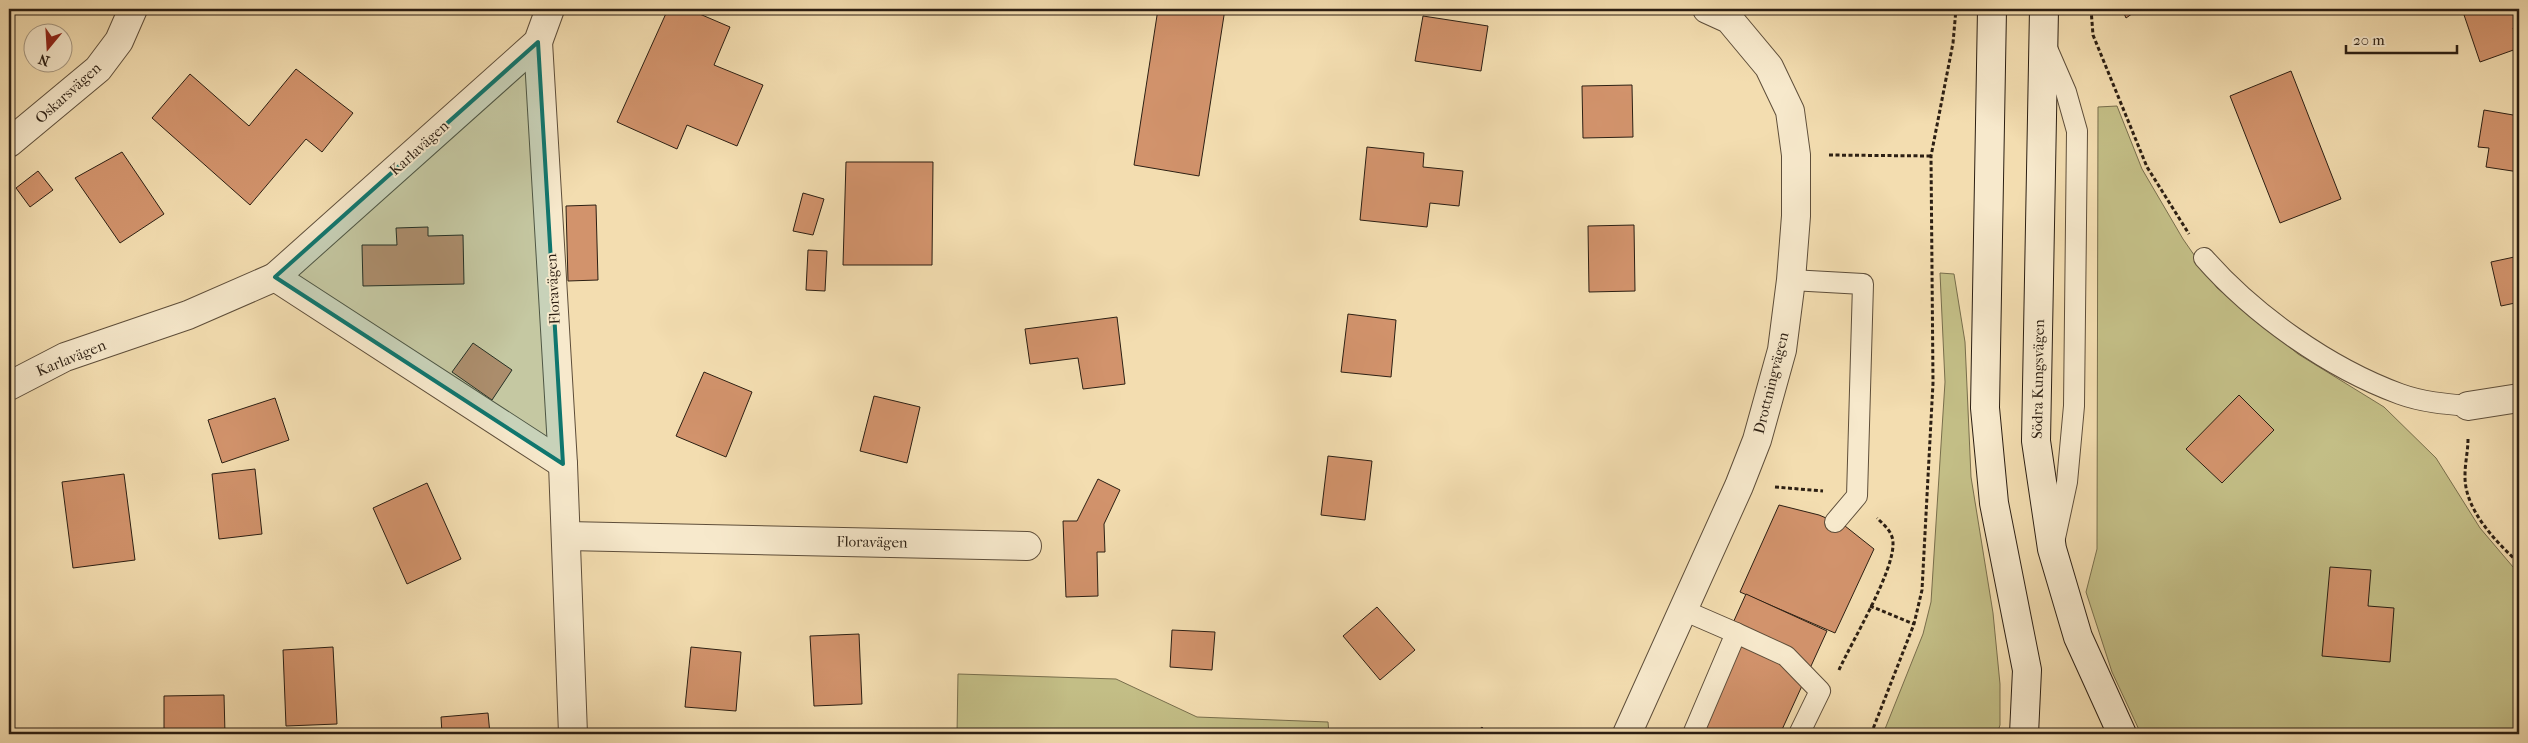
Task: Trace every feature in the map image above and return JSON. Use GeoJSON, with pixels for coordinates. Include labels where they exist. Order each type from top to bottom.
{"type":"FeatureCollection","features":[{"type":"Feature","properties":{"kind":"street","name":"Oskarsvägen"},"geometry":{"type":"LineString","coordinates":[[9,143],[98,70],[119,41],[134,9]]}},
{"type":"Feature","properties":{"kind":"street","name":"Karlavägen"},"geometry":{"type":"LineString","coordinates":[[9,386],[65,357],[188,315],[275,277],[538,42],[550,9]]}},
{"type":"Feature","properties":{"kind":"street","name":"Drottningvägen"},"geometry":{"type":"LineString","coordinates":[[1627,734],[1757,440],[1782,350],[1791,280],[1796,216],[1796,155],[1790,111],[1769,67],[1729,19],[1707,9]]}},
{"type":"Feature","properties":{"kind":"street"},"geometry":{"type":"LineString","coordinates":[[1992,9],[1985,408],[1994,503],[2027,670],[2024,734]]}},
{"type":"Feature","properties":{"kind":"street","name":"Södra Kungsvägen"},"geometry":{"type":"LineString","coordinates":[[2044,9],[2036,441],[2052,549],[2078,637],[2122,734]]}},
{"type":"Feature","properties":{"kind":"street","name":"Floravägen"},"geometry":{"type":"LineString","coordinates":[[538,42],[563,464],[573,734]]}},
{"type":"Feature","properties":{"kind":"street"},"geometry":{"type":"LineString","coordinates":[[275,277],[563,464]]}},
{"type":"Feature","properties":{"kind":"street"},"geometry":{"type":"LineString","coordinates":[[2468,406],[2519,398]]}},
{"type":"Feature","properties":{"kind":"street","name":"Floravägen"},"geometry":{"type":"LineString","coordinates":[[566,536],[1027,546]]}},
{"type":"Feature","properties":{"kind":"lane"},"geometry":{"type":"LineString","coordinates":[[2044,40],[2066,92],[2077,131],[2074,406],[2067,482],[2052,549]]}},
{"type":"Feature","properties":{"kind":"lane"},"geometry":{"type":"LineString","coordinates":[[2204,258],[2224,281],[2264,315],[2304,345],[2339,366],[2401,395],[2438,404],[2468,406]]}},
{"type":"Feature","properties":{"kind":"lane"},"geometry":{"type":"LineString","coordinates":[[1791,280],[1863,284],[1857,496],[1835,522]]}},
{"type":"Feature","properties":{"kind":"lane"},"geometry":{"type":"LineString","coordinates":[[1683,610],[1786,656],[1820,691],[1799,734]]}},
{"type":"Feature","properties":{"kind":"lane"},"geometry":{"type":"LineString","coordinates":[[1694,734],[1736,633]]}},
{"type":"Feature","properties":{"kind":"path"},"geometry":{"type":"LineString","coordinates":[[1871,734],[1914,624],[1922,590],[1933,383],[1931,156],[1953,43],[1956,9]]}},
{"type":"Feature","properties":{"kind":"path"},"geometry":{"type":"LineString","coordinates":[[2091,9],[2093,35],[2147,167],[2204,258]]}},
{"type":"Feature","properties":{"kind":"path"},"geometry":{"type":"LineString","coordinates":[[1796,155],[1931,156]]}},
{"type":"Feature","properties":{"kind":"path"},"geometry":{"type":"LineString","coordinates":[[2468,406],[2465,476],[2469,500],[2485,527],[2519,563]]}},
{"type":"Feature","properties":{"kind":"path"},"geometry":{"type":"LineString","coordinates":[[1804,488],[1857,496],[1889,531],[1893,542],[1888,564],[1870,606],[1844,658]]}},
{"type":"Feature","properties":{"kind":"path"},"geometry":{"type":"LineString","coordinates":[[1870,606],[1914,624]]}},
{"type":"Feature","properties":{"kind":"highlighted area"},"geometry":{"type":"Polygon","coordinates":[[[538,42],[563,464],[275,277],[538,42]]]}},
{"type":"Feature","properties":{"kind":"shaded area"},"geometry":{"type":"Polygon","coordinates":[[[2117,106],[2142,169],[2183,239],[2217,288],[2298,354],[2384,407],[2436,458],[2480,528],[2519,574],[2519,734],[2141,734],[2112,672],[2086,592],[2097,549],[2098,107],[2117,106]]]}},
{"type":"Feature","properties":{"kind":"shaded area"},"geometry":{"type":"Polygon","coordinates":[[[1940,273],[1954,274],[1965,342],[1971,477],[1993,613],[2000,684],[2000,725],[1997,734],[1883,734],[1923,634],[1931,602],[1945,382],[1940,273]]]}},
{"type":"Feature","properties":{"kind":"shaded area"},"geometry":{"type":"Polygon","coordinates":[[[958,674],[1116,679],[1197,717],[1328,722],[1329,734],[957,734],[958,674]]]}},
{"type":"Feature","properties":{"kind":"building"},"geometry":{"type":"Polygon","coordinates":[[[668,9],[688,9],[730,27],[714,65],[763,85],[737,146],[687,125],[677,149],[617,122],[668,9]]]}},
{"type":"Feature","properties":{"kind":"building"},"geometry":{"type":"Polygon","coordinates":[[[1158,9],[1225,9],[1199,176],[1134,165],[1158,9]]]}},
{"type":"Feature","properties":{"kind":"building"},"geometry":{"type":"Polygon","coordinates":[[[2122,9],[2139,9],[2126,18],[2122,9]]]}},
{"type":"Feature","properties":{"kind":"building"},"geometry":{"type":"Polygon","coordinates":[[[2462,9],[2519,9],[2519,26],[2513,28],[2519,48],[2480,62],[2462,9]]]}},
{"type":"Feature","properties":{"kind":"building"},"geometry":{"type":"Polygon","coordinates":[[[1423,16],[1488,26],[1481,71],[1415,61],[1423,16]]]}},
{"type":"Feature","properties":{"kind":"building"},"geometry":{"type":"Polygon","coordinates":[[[296,69],[353,113],[322,152],[306,139],[250,205],[152,118],[190,74],[249,126],[296,69]]]}},
{"type":"Feature","properties":{"kind":"building"},"geometry":{"type":"Polygon","coordinates":[[[2291,71],[2341,199],[2280,223],[2230,96],[2291,71]]]}},
{"type":"Feature","properties":{"kind":"building"},"geometry":{"type":"Polygon","coordinates":[[[1632,85],[1633,137],[1583,138],[1582,86],[1632,85]]]}},
{"type":"Feature","properties":{"kind":"building"},"geometry":{"type":"Polygon","coordinates":[[[2484,110],[2519,116],[2519,172],[2486,167],[2489,148],[2478,147],[2484,110]]]}},
{"type":"Feature","properties":{"kind":"building"},"geometry":{"type":"Polygon","coordinates":[[[1367,147],[1424,153],[1423,167],[1463,171],[1459,206],[1430,203],[1427,227],[1360,220],[1367,147]]]}},
{"type":"Feature","properties":{"kind":"building"},"geometry":{"type":"Polygon","coordinates":[[[122,152],[164,214],[120,243],[75,178],[122,152]]]}},
{"type":"Feature","properties":{"kind":"building"},"geometry":{"type":"Polygon","coordinates":[[[846,162],[933,162],[932,265],[843,265],[846,162]]]}},
{"type":"Feature","properties":{"kind":"building"},"geometry":{"type":"Polygon","coordinates":[[[38,171],[53,190],[30,207],[16,188],[38,171]]]}},
{"type":"Feature","properties":{"kind":"building"},"geometry":{"type":"Polygon","coordinates":[[[803,193],[824,199],[813,235],[793,231],[803,193]]]}},
{"type":"Feature","properties":{"kind":"building"},"geometry":{"type":"Polygon","coordinates":[[[596,205],[598,280],[568,281],[566,206],[596,205]]]}},
{"type":"Feature","properties":{"kind":"building"},"geometry":{"type":"Polygon","coordinates":[[[1634,225],[1635,291],[1589,292],[1588,226],[1634,225]]]}},
{"type":"Feature","properties":{"kind":"building"},"geometry":{"type":"Polygon","coordinates":[[[428,227],[428,236],[463,235],[464,284],[363,286],[362,245],[397,245],[396,228],[428,227]]]}},
{"type":"Feature","properties":{"kind":"building"},"geometry":{"type":"Polygon","coordinates":[[[808,250],[827,251],[825,291],[806,290],[808,250]]]}},
{"type":"Feature","properties":{"kind":"building"},"geometry":{"type":"Polygon","coordinates":[[[2519,256],[2519,311],[2517,312],[2515,303],[2501,306],[2491,262],[2519,256]]]}},
{"type":"Feature","properties":{"kind":"building"},"geometry":{"type":"Polygon","coordinates":[[[1348,314],[1396,320],[1391,377],[1341,372],[1348,314]]]}},
{"type":"Feature","properties":{"kind":"building"},"geometry":{"type":"Polygon","coordinates":[[[1117,317],[1125,384],[1083,389],[1078,358],[1030,364],[1025,329],[1117,317]]]}},
{"type":"Feature","properties":{"kind":"building"},"geometry":{"type":"Polygon","coordinates":[[[473,343],[512,370],[492,400],[452,372],[473,343]]]}},
{"type":"Feature","properties":{"kind":"building"},"geometry":{"type":"Polygon","coordinates":[[[704,372],[752,392],[726,457],[676,436],[704,372]]]}},
{"type":"Feature","properties":{"kind":"building"},"geometry":{"type":"Polygon","coordinates":[[[2239,395],[2274,430],[2222,483],[2186,449],[2239,395]]]}},
{"type":"Feature","properties":{"kind":"building"},"geometry":{"type":"Polygon","coordinates":[[[874,396],[920,407],[907,463],[860,451],[874,396]]]}},
{"type":"Feature","properties":{"kind":"building"},"geometry":{"type":"Polygon","coordinates":[[[275,398],[289,440],[222,463],[208,420],[275,398]]]}},
{"type":"Feature","properties":{"kind":"building"},"geometry":{"type":"Polygon","coordinates":[[[1328,456],[1372,461],[1365,520],[1321,515],[1328,456]]]}},
{"type":"Feature","properties":{"kind":"building"},"geometry":{"type":"Polygon","coordinates":[[[255,469],[262,534],[219,539],[212,474],[255,469]]]}},
{"type":"Feature","properties":{"kind":"building"},"geometry":{"type":"Polygon","coordinates":[[[124,474],[135,560],[73,568],[62,482],[124,474]]]}},
{"type":"Feature","properties":{"kind":"building"},"geometry":{"type":"Polygon","coordinates":[[[1098,479],[1120,490],[1104,524],[1105,552],[1097,552],[1098,596],[1066,597],[1063,521],[1077,521],[1098,479]]]}},
{"type":"Feature","properties":{"kind":"building"},"geometry":{"type":"Polygon","coordinates":[[[427,483],[461,559],[407,584],[373,508],[427,483]]]}},
{"type":"Feature","properties":{"kind":"building"},"geometry":{"type":"Polygon","coordinates":[[[1779,505],[1819,515],[1845,526],[1874,549],[1835,633],[1740,592],[1779,505]]]}},
{"type":"Feature","properties":{"kind":"building"},"geometry":{"type":"Polygon","coordinates":[[[2330,567],[2371,570],[2368,606],[2394,608],[2390,662],[2322,656],[2330,567]]]}},
{"type":"Feature","properties":{"kind":"building"},"geometry":{"type":"Polygon","coordinates":[[[1746,594],[1827,631],[1780,734],[1683,734],[1746,594]]]}},
{"type":"Feature","properties":{"kind":"building"},"geometry":{"type":"Polygon","coordinates":[[[1377,607],[1415,650],[1380,680],[1343,636],[1377,607]]]}},
{"type":"Feature","properties":{"kind":"building"},"geometry":{"type":"Polygon","coordinates":[[[1172,630],[1215,632],[1212,670],[1170,667],[1172,630]]]}},
{"type":"Feature","properties":{"kind":"building"},"geometry":{"type":"Polygon","coordinates":[[[859,634],[862,704],[814,706],[810,636],[859,634]]]}},
{"type":"Feature","properties":{"kind":"building"},"geometry":{"type":"Polygon","coordinates":[[[333,647],[337,724],[286,726],[283,650],[333,647]]]}},
{"type":"Feature","properties":{"kind":"building"},"geometry":{"type":"Polygon","coordinates":[[[691,647],[741,652],[736,711],[685,707],[691,647]]]}},
{"type":"Feature","properties":{"kind":"building"},"geometry":{"type":"Polygon","coordinates":[[[224,695],[225,734],[164,734],[164,696],[224,695]]]}},
{"type":"Feature","properties":{"kind":"building"},"geometry":{"type":"Polygon","coordinates":[[[488,713],[490,734],[442,734],[441,717],[488,713]]]}},
{"type":"Feature","properties":{"kind":"building"},"geometry":{"type":"Polygon","coordinates":[[[1482,727],[1488,734],[1474,734],[1482,727]]]}}]}
